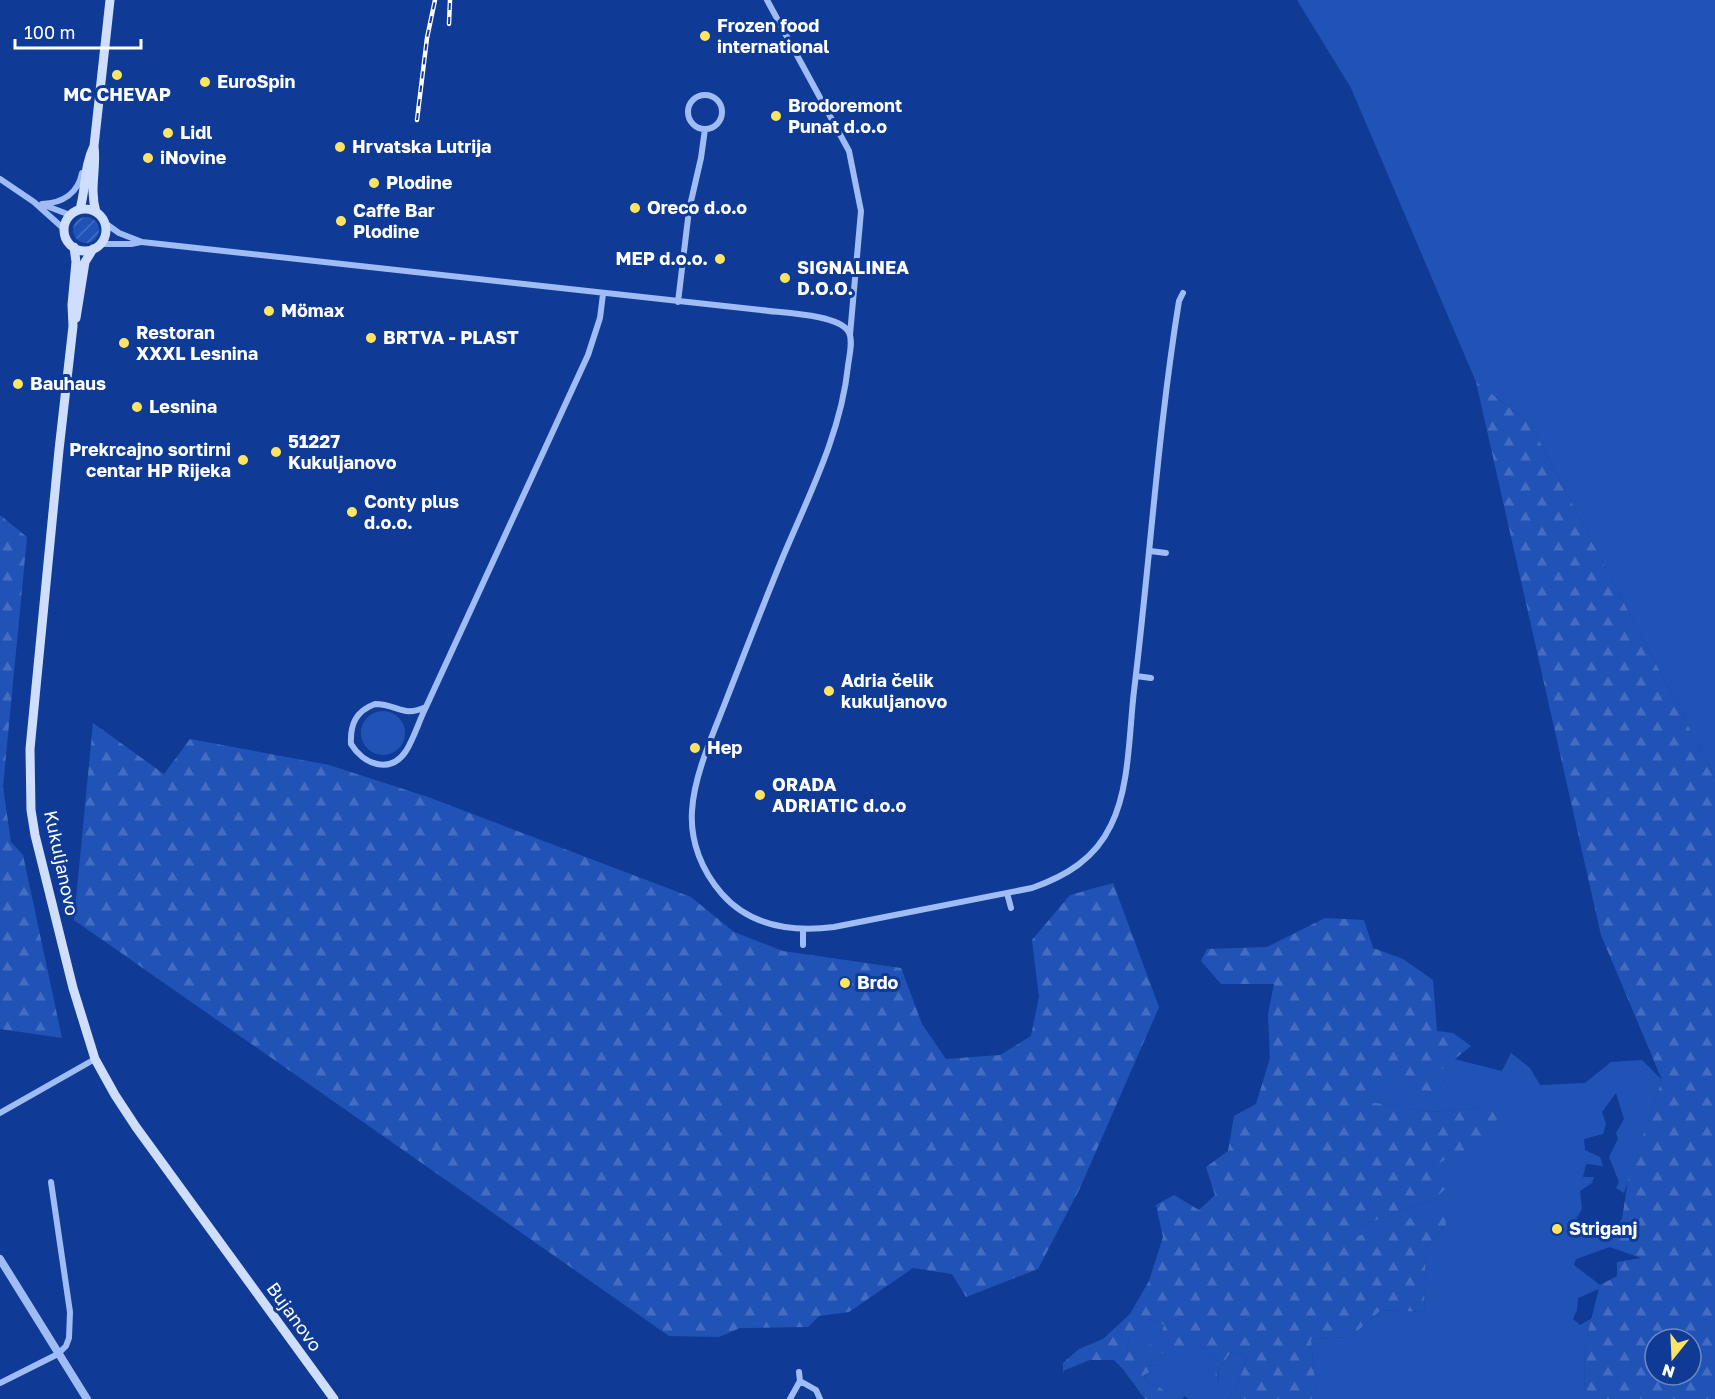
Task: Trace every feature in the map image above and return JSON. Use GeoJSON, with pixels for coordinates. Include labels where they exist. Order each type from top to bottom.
{"type":"FeatureCollection","features":[{"type":"Feature","properties":{"kind":"main road"},"geometry":{"type":"LineString","coordinates":[[105,223],[96,212],[92,197],[96,158],[94,146],[110,0]]}},
{"type":"Feature","properties":{"kind":"main road"},"geometry":{"type":"LineString","coordinates":[[80,209],[84,196],[88,157],[94,146]]}},
{"type":"Feature","properties":{"kind":"main road"},"geometry":{"type":"LineString","coordinates":[[64,230],[70,215],[80,209],[96,212]]}},
{"type":"Feature","properties":{"kind":"main road","name":"Kukuljanovo"},"geometry":{"type":"LineString","coordinates":[[73,326],[79,308],[85,262],[105,237],[105,223]]}},
{"type":"Feature","properties":{"kind":"main road","name":"Kukuljanovo"},"geometry":{"type":"LineString","coordinates":[[64,230],[74,248],[76,262],[72,305],[73,326],[30,749],[35,835],[73,988],[95,1059],[132,1121],[228,1254]]}},
{"type":"Feature","properties":{"kind":"main road"},"geometry":{"type":"LineString","coordinates":[[74,248],[86,251],[97,247]]}},
{"type":"Feature","properties":{"kind":"main road","name":"Bujanovo"},"geometry":{"type":"LineString","coordinates":[[228,1254],[334,1399]]}},
{"type":"Feature","properties":{"kind":"street"},"geometry":{"type":"LineString","coordinates":[[767,0],[849,151],[861,210],[847,378],[829,442],[718,722],[694,794],[693,838],[701,863],[707,875],[726,898],[754,918],[787,928],[803,930],[834,927],[1032,888],[1061,877],[1086,859],[1104,838],[1115,816],[1122,792],[1169,360],[1179,301],[1183,293]]}},
{"type":"Feature","properties":{"kind":"street"},"geometry":{"type":"LineString","coordinates":[[705,95],[719,103],[722,113],[715,126],[705,129],[694,125],[689,109],[694,99],[705,95]]}},
{"type":"Feature","properties":{"kind":"street"},"geometry":{"type":"LineString","coordinates":[[678,302],[689,210],[705,129]]}},
{"type":"Feature","properties":{"kind":"street"},"geometry":{"type":"LineString","coordinates":[[38,203],[63,199],[76,189],[88,157]]}},
{"type":"Feature","properties":{"kind":"street"},"geometry":{"type":"LineString","coordinates":[[0,179],[38,203],[70,215]]}},
{"type":"Feature","properties":{"kind":"street"},"geometry":{"type":"LineString","coordinates":[[38,203],[64,230]]}},
{"type":"Feature","properties":{"kind":"street"},"geometry":{"type":"LineString","coordinates":[[105,223],[119,233],[142,242],[761,310],[830,320],[847,328],[850,335]]}},
{"type":"Feature","properties":{"kind":"street"},"geometry":{"type":"LineString","coordinates":[[97,247],[142,242]]}},
{"type":"Feature","properties":{"kind":"street"},"geometry":{"type":"LineString","coordinates":[[426,707],[406,712],[385,704],[375,704],[366,708],[352,723],[351,744],[363,759],[381,765],[391,763],[406,751],[588,355],[600,318],[603,294]]}},
{"type":"Feature","properties":{"kind":"street"},"geometry":{"type":"LineString","coordinates":[[1150,551],[1166,553]]}},
{"type":"Feature","properties":{"kind":"street"},"geometry":{"type":"LineString","coordinates":[[1136,676],[1151,678]]}},
{"type":"Feature","properties":{"kind":"street"},"geometry":{"type":"LineString","coordinates":[[1007,893],[1011,908]]}},
{"type":"Feature","properties":{"kind":"street"},"geometry":{"type":"LineString","coordinates":[[803,930],[803,945]]}},
{"type":"Feature","properties":{"kind":"street"},"geometry":{"type":"LineString","coordinates":[[0,1113],[95,1059]]}},
{"type":"Feature","properties":{"kind":"street"},"geometry":{"type":"LineString","coordinates":[[0,1383],[58,1354],[68,1342],[71,1329],[51,1182]]}},
{"type":"Feature","properties":{"kind":"street"},"geometry":{"type":"LineString","coordinates":[[0,1259],[87,1399]]}},
{"type":"Feature","properties":{"kind":"street"},"geometry":{"type":"LineString","coordinates":[[790,1399],[800,1381],[799,1372]]}},
{"type":"Feature","properties":{"kind":"street"},"geometry":{"type":"LineString","coordinates":[[800,1381],[816,1390],[820,1399]]}},
{"type":"Feature","properties":{"kind":"green space"},"geometry":{"type":"Polygon","coordinates":[[[1297,0],[1715,0],[1715,777],[1530,423],[1476,382],[1351,88],[1297,0]]]}},
{"type":"Feature","properties":{"kind":"green space"},"geometry":{"type":"Polygon","coordinates":[[[86,217],[95,221],[99,230],[95,239],[86,243],[77,239],[73,230],[77,221],[86,217]]]}},
{"type":"Feature","properties":{"kind":"green space"},"geometry":{"type":"Polygon","coordinates":[[[1476,382],[1530,423],[1715,777],[1715,1399],[1584,1399],[1585,1343],[1600,1285],[1617,1276],[1617,1262],[1641,1258],[1610,1247],[1616,1226],[1622,1219],[1628,1180],[1662,1080],[1601,935],[1476,382]]]}},
{"type":"Feature","properties":{"kind":"green space"},"geometry":{"type":"Polygon","coordinates":[[[0,515],[27,537],[3,787],[11,842],[23,855],[62,1038],[0,1029],[0,515]]]}},
{"type":"Feature","properties":{"kind":"green space"},"geometry":{"type":"Polygon","coordinates":[[[383,711],[392,712],[399,717],[404,724],[404,742],[399,749],[392,754],[383,755],[374,754],[367,749],[362,742],[361,733],[362,724],[367,717],[374,712],[383,711]]]}},
{"type":"Feature","properties":{"kind":"green space"},"geometry":{"type":"Polygon","coordinates":[[[93,723],[164,774],[190,739],[329,765],[428,797],[691,897],[734,932],[783,951],[901,968],[922,1024],[946,1059],[1000,1055],[1031,1036],[1039,997],[1032,940],[1070,895],[1113,883],[1159,1007],[1080,1188],[1038,1269],[966,1297],[952,1274],[913,1268],[849,1312],[819,1316],[808,1327],[740,1328],[719,1337],[669,1336],[74,920],[93,723]]]}},
{"type":"Feature","properties":{"kind":"green space"},"geometry":{"type":"Polygon","coordinates":[[[1325,918],[1364,920],[1373,948],[1403,959],[1433,980],[1437,1031],[1453,1033],[1471,1046],[1437,1073],[1448,1087],[1430,1097],[1391,1076],[1371,1102],[1430,1112],[1485,1108],[1497,1113],[1496,1134],[1431,1167],[1449,1186],[1435,1198],[1355,1228],[1355,1237],[1445,1206],[1446,1226],[1426,1248],[1424,1312],[1381,1310],[1351,1337],[1311,1339],[1316,1391],[1329,1399],[1228,1399],[1236,1387],[1248,1356],[1231,1352],[1219,1369],[1217,1386],[1214,1360],[1198,1342],[1162,1353],[1149,1345],[1161,1334],[1164,1325],[1150,1319],[1130,1336],[1127,1348],[1146,1354],[1145,1365],[1159,1366],[1144,1375],[1147,1382],[1171,1395],[1171,1399],[1145,1399],[1114,1360],[1090,1360],[1065,1370],[1063,1373],[1063,1363],[1079,1349],[1103,1339],[1130,1314],[1149,1281],[1163,1237],[1156,1205],[1174,1195],[1199,1210],[1215,1195],[1206,1167],[1228,1151],[1234,1116],[1256,1104],[1270,1058],[1268,1014],[1274,984],[1221,984],[1201,961],[1207,949],[1267,947],[1325,918]]]}},
{"type":"Feature","properties":{"kind":"green space"},"geometry":{"type":"Polygon","coordinates":[[[1511,1053],[1530,1068],[1540,1085],[1585,1083],[1611,1062],[1642,1060],[1662,1080],[1624,1193],[1616,1188],[1619,1182],[1609,1157],[1618,1139],[1616,1133],[1624,1119],[1616,1093],[1602,1112],[1606,1124],[1603,1134],[1584,1139],[1585,1150],[1600,1157],[1603,1166],[1586,1164],[1583,1177],[1594,1177],[1592,1183],[1580,1191],[1582,1209],[1574,1223],[1584,1231],[1592,1224],[1616,1226],[1610,1247],[1576,1259],[1574,1265],[1600,1285],[1599,1289],[1578,1298],[1577,1310],[1573,1319],[1580,1325],[1592,1318],[1585,1343],[1584,1399],[1329,1399],[1316,1392],[1311,1339],[1351,1337],[1381,1310],[1424,1312],[1426,1248],[1446,1226],[1355,1237],[1355,1228],[1435,1198],[1431,1168],[1485,1108],[1430,1112],[1370,1102],[1391,1076],[1448,1087],[1437,1073],[1454,1059],[1502,1071],[1511,1053]]]}},
{"type":"Feature","properties":{"kind":"green space"},"geometry":{"type":"Polygon","coordinates":[[[1150,1319],[1164,1325],[1161,1334],[1149,1345],[1198,1342],[1214,1360],[1218,1383],[1219,1369],[1231,1352],[1248,1356],[1236,1387],[1228,1399],[1189,1399],[1184,1396],[1182,1399],[1171,1399],[1171,1395],[1147,1382],[1144,1374],[1158,1366],[1145,1365],[1127,1348],[1130,1336],[1150,1319]]]}},
{"type":"Feature","properties":{"kind":"railway"},"geometry":{"type":"LineString","coordinates":[[417,120],[427,38],[435,0]]}},
{"type":"Feature","properties":{"kind":"railway"},"geometry":{"type":"LineString","coordinates":[[449,24],[450,0]]}},
{"type":"Feature","properties":{"kind":"place","name":"Frozen food international"},"geometry":{"type":"Point","coordinates":[705,36]}},
{"type":"Feature","properties":{"kind":"place","name":"MC CHEVAP"},"geometry":{"type":"Point","coordinates":[117,75]}},
{"type":"Feature","properties":{"kind":"place","name":"EuroSpin"},"geometry":{"type":"Point","coordinates":[205,82]}},
{"type":"Feature","properties":{"kind":"place","name":"Brodoremont Punat d.o.o"},"geometry":{"type":"Point","coordinates":[776,116]}},
{"type":"Feature","properties":{"kind":"place","name":"Lidl"},"geometry":{"type":"Point","coordinates":[168,133]}},
{"type":"Feature","properties":{"kind":"place","name":"Hrvatska Lutrija"},"geometry":{"type":"Point","coordinates":[340,147]}},
{"type":"Feature","properties":{"kind":"place","name":"iNovine"},"geometry":{"type":"Point","coordinates":[148,158]}},
{"type":"Feature","properties":{"kind":"place","name":"Plodine"},"geometry":{"type":"Point","coordinates":[374,183]}},
{"type":"Feature","properties":{"kind":"place","name":"Oreco d.o.o"},"geometry":{"type":"Point","coordinates":[635,208]}},
{"type":"Feature","properties":{"kind":"place","name":"Caffe Bar Plodine"},"geometry":{"type":"Point","coordinates":[341,221]}},
{"type":"Feature","properties":{"kind":"place","name":"MEP d.o.o."},"geometry":{"type":"Point","coordinates":[720,259]}},
{"type":"Feature","properties":{"kind":"place","name":"SIGNALINEA D.O.O."},"geometry":{"type":"Point","coordinates":[785,278]}},
{"type":"Feature","properties":{"kind":"place","name":"Mömax"},"geometry":{"type":"Point","coordinates":[269,311]}},
{"type":"Feature","properties":{"kind":"place","name":"BRTVA - PLAST"},"geometry":{"type":"Point","coordinates":[371,338]}},
{"type":"Feature","properties":{"kind":"place","name":"Restoran XXXL Lesnina"},"geometry":{"type":"Point","coordinates":[124,343]}},
{"type":"Feature","properties":{"kind":"place","name":"Bauhaus"},"geometry":{"type":"Point","coordinates":[18,384]}},
{"type":"Feature","properties":{"kind":"place","name":"Lesnina"},"geometry":{"type":"Point","coordinates":[137,407]}},
{"type":"Feature","properties":{"kind":"place","name":"51227 Kukuljanovo"},"geometry":{"type":"Point","coordinates":[276,452]}},
{"type":"Feature","properties":{"kind":"place","name":"Prekrcajno sortirni centar HP Rijeka"},"geometry":{"type":"Point","coordinates":[243,460]}},
{"type":"Feature","properties":{"kind":"place","name":"Conty plus d.o.o."},"geometry":{"type":"Point","coordinates":[352,512]}},
{"type":"Feature","properties":{"kind":"place","name":"Adria čelik kukuljanovo"},"geometry":{"type":"Point","coordinates":[829,691]}},
{"type":"Feature","properties":{"kind":"place","name":"Hep"},"geometry":{"type":"Point","coordinates":[695,748]}},
{"type":"Feature","properties":{"kind":"place","name":"ORADA ADRIATIC d.o.o"},"geometry":{"type":"Point","coordinates":[760,795]}},
{"type":"Feature","properties":{"kind":"place","name":"Brdo"},"geometry":{"type":"Point","coordinates":[845,983]}},
{"type":"Feature","properties":{"kind":"place","name":"Striganj"},"geometry":{"type":"Point","coordinates":[1557,1229]}}]}
